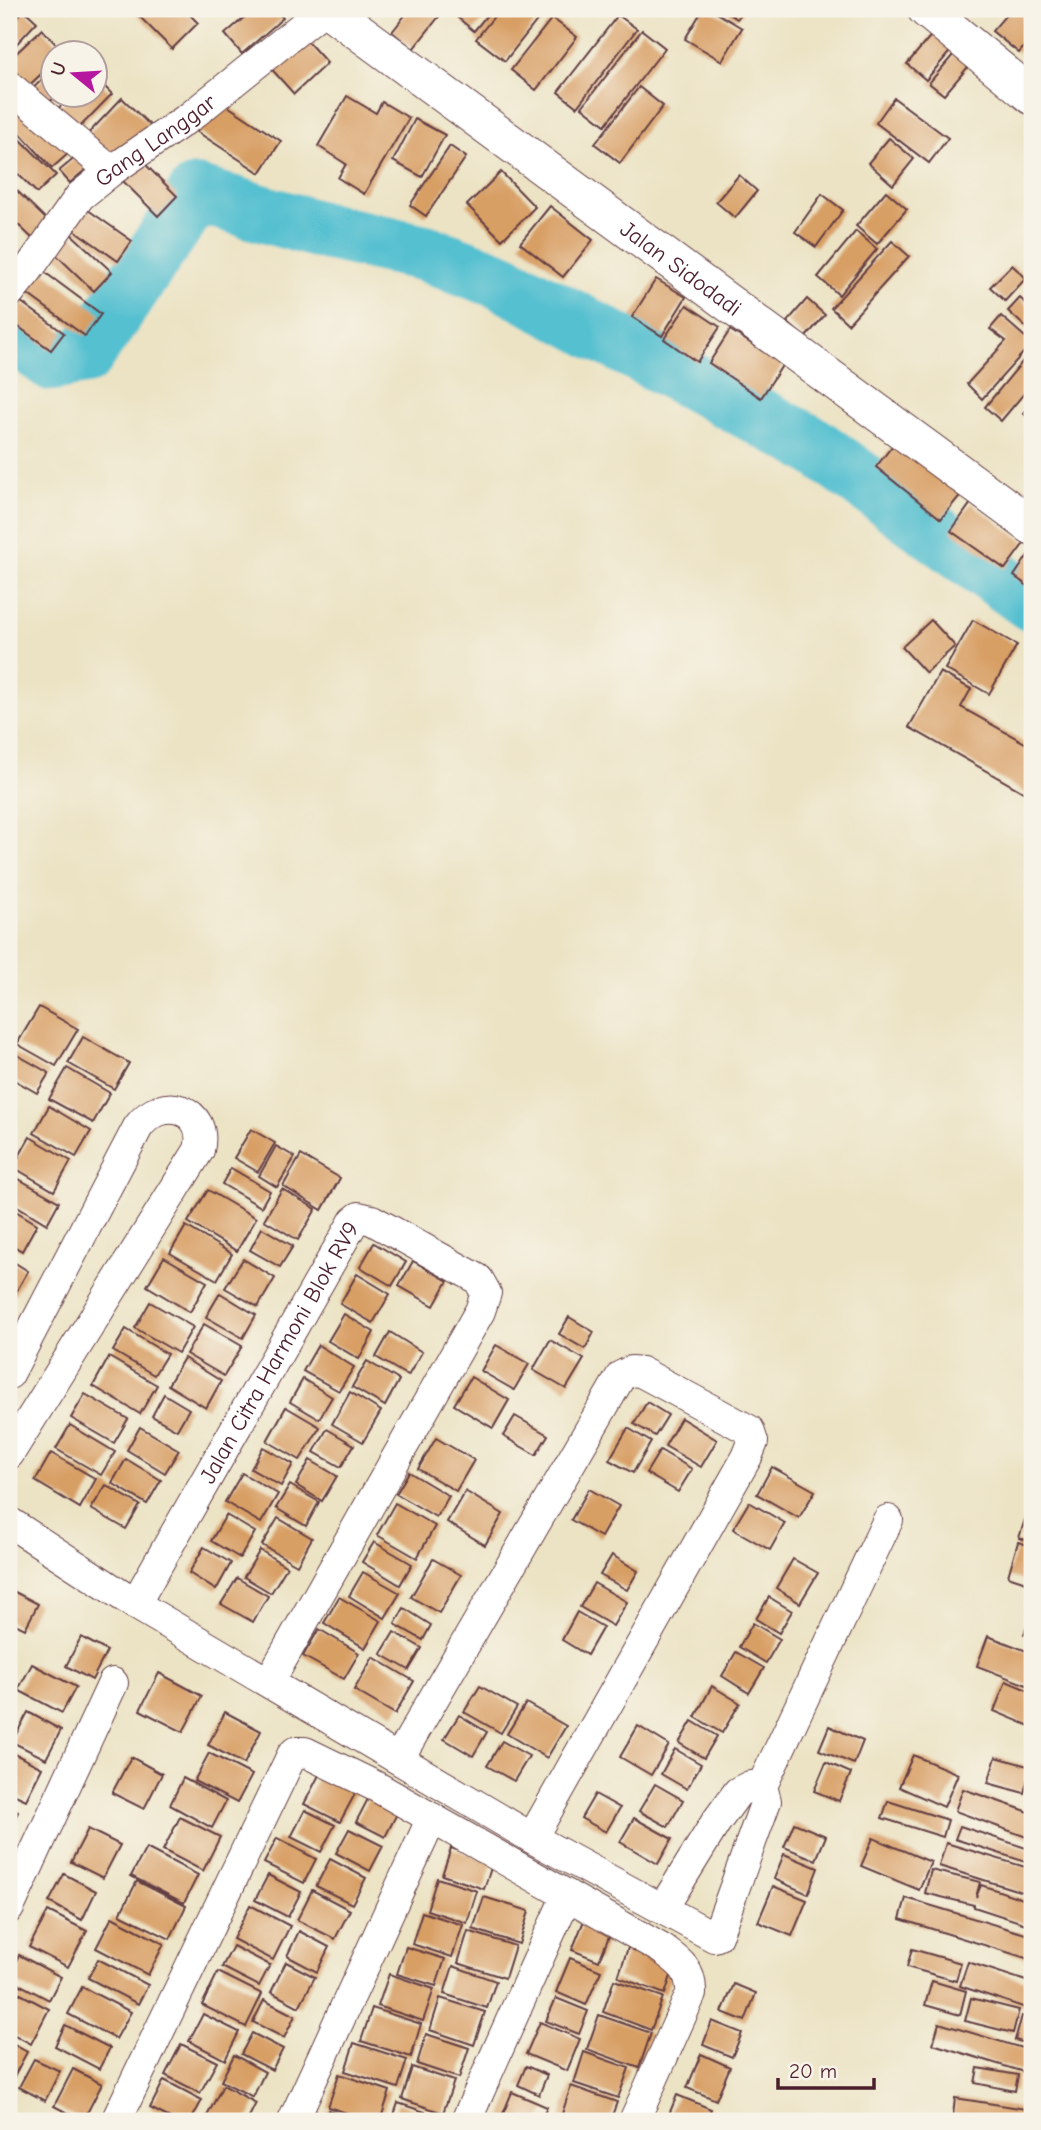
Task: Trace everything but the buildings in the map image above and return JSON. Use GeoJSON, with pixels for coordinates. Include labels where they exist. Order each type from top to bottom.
{"type":"FeatureCollection","features":[{"type":"Feature","properties":{"kind":"street","name":"Gang Langgar"},"geometry":{"type":"LineString","coordinates":[[9,293],[80,196],[111,171],[191,116],[326,9]]}},
{"type":"Feature","properties":{"kind":"street","name":"Jalan Sidodadi"},"geometry":{"type":"LineString","coordinates":[[326,9],[1032,526]]}},
{"type":"Feature","properties":{"kind":"street"},"geometry":{"type":"LineString","coordinates":[[926,9],[1032,96]]}},
{"type":"Feature","properties":{"kind":"street"},"geometry":{"type":"LineString","coordinates":[[9,86],[111,171]]}},
{"type":"Feature","properties":{"kind":"street"},"geometry":{"type":"LineString","coordinates":[[9,1374],[142,1122],[155,1111],[167,1108],[191,1117],[200,1125],[202,1136],[199,1150],[9,1454]]}},
{"type":"Feature","properties":{"kind":"street","name":"Jalan Citra Harmoni Blok RV9"},"geometry":{"type":"LineString","coordinates":[[135,1604],[354,1221],[359,1217],[372,1220],[478,1279],[486,1293],[480,1311],[269,1682]]}},
{"type":"Feature","properties":{"kind":"street"},"geometry":{"type":"LineString","coordinates":[[399,1758],[621,1376],[631,1371],[641,1372],[748,1430],[752,1442],[747,1457],[532,1838]]}},
{"type":"Feature","properties":{"kind":"street"},"geometry":{"type":"LineString","coordinates":[[762,1786],[888,1520]]}},
{"type":"Feature","properties":{"kind":"street"},"geometry":{"type":"LineString","coordinates":[[9,1522],[135,1604],[532,1838],[714,1937],[717,1936],[766,1801],[762,1786]]}},
{"type":"Feature","properties":{"kind":"street"},"geometry":{"type":"LineString","coordinates":[[9,1908],[113,1683]]}},
{"type":"Feature","properties":{"kind":"street"},"geometry":{"type":"LineString","coordinates":[[116,2121],[292,1755],[301,1752],[314,1755],[432,1818],[662,1949],[683,1964],[689,1974],[691,1994],[634,2121]]}},
{"type":"Feature","properties":{"kind":"street"},"geometry":{"type":"LineString","coordinates":[[663,1908],[716,1822],[738,1792],[750,1786],[762,1786]]}},
{"type":"Feature","properties":{"kind":"street"},"geometry":{"type":"LineString","coordinates":[[293,2121],[432,1818]]}},
{"type":"Feature","properties":{"kind":"street"},"geometry":{"type":"LineString","coordinates":[[466,2121],[567,1895]]}},
{"type":"Feature","properties":{"kind":"waterway"},"geometry":{"type":"LineString","coordinates":[[9,331],[52,362],[85,356],[196,194],[320,230],[425,253],[499,280],[813,445],[1032,603]]}}]}
